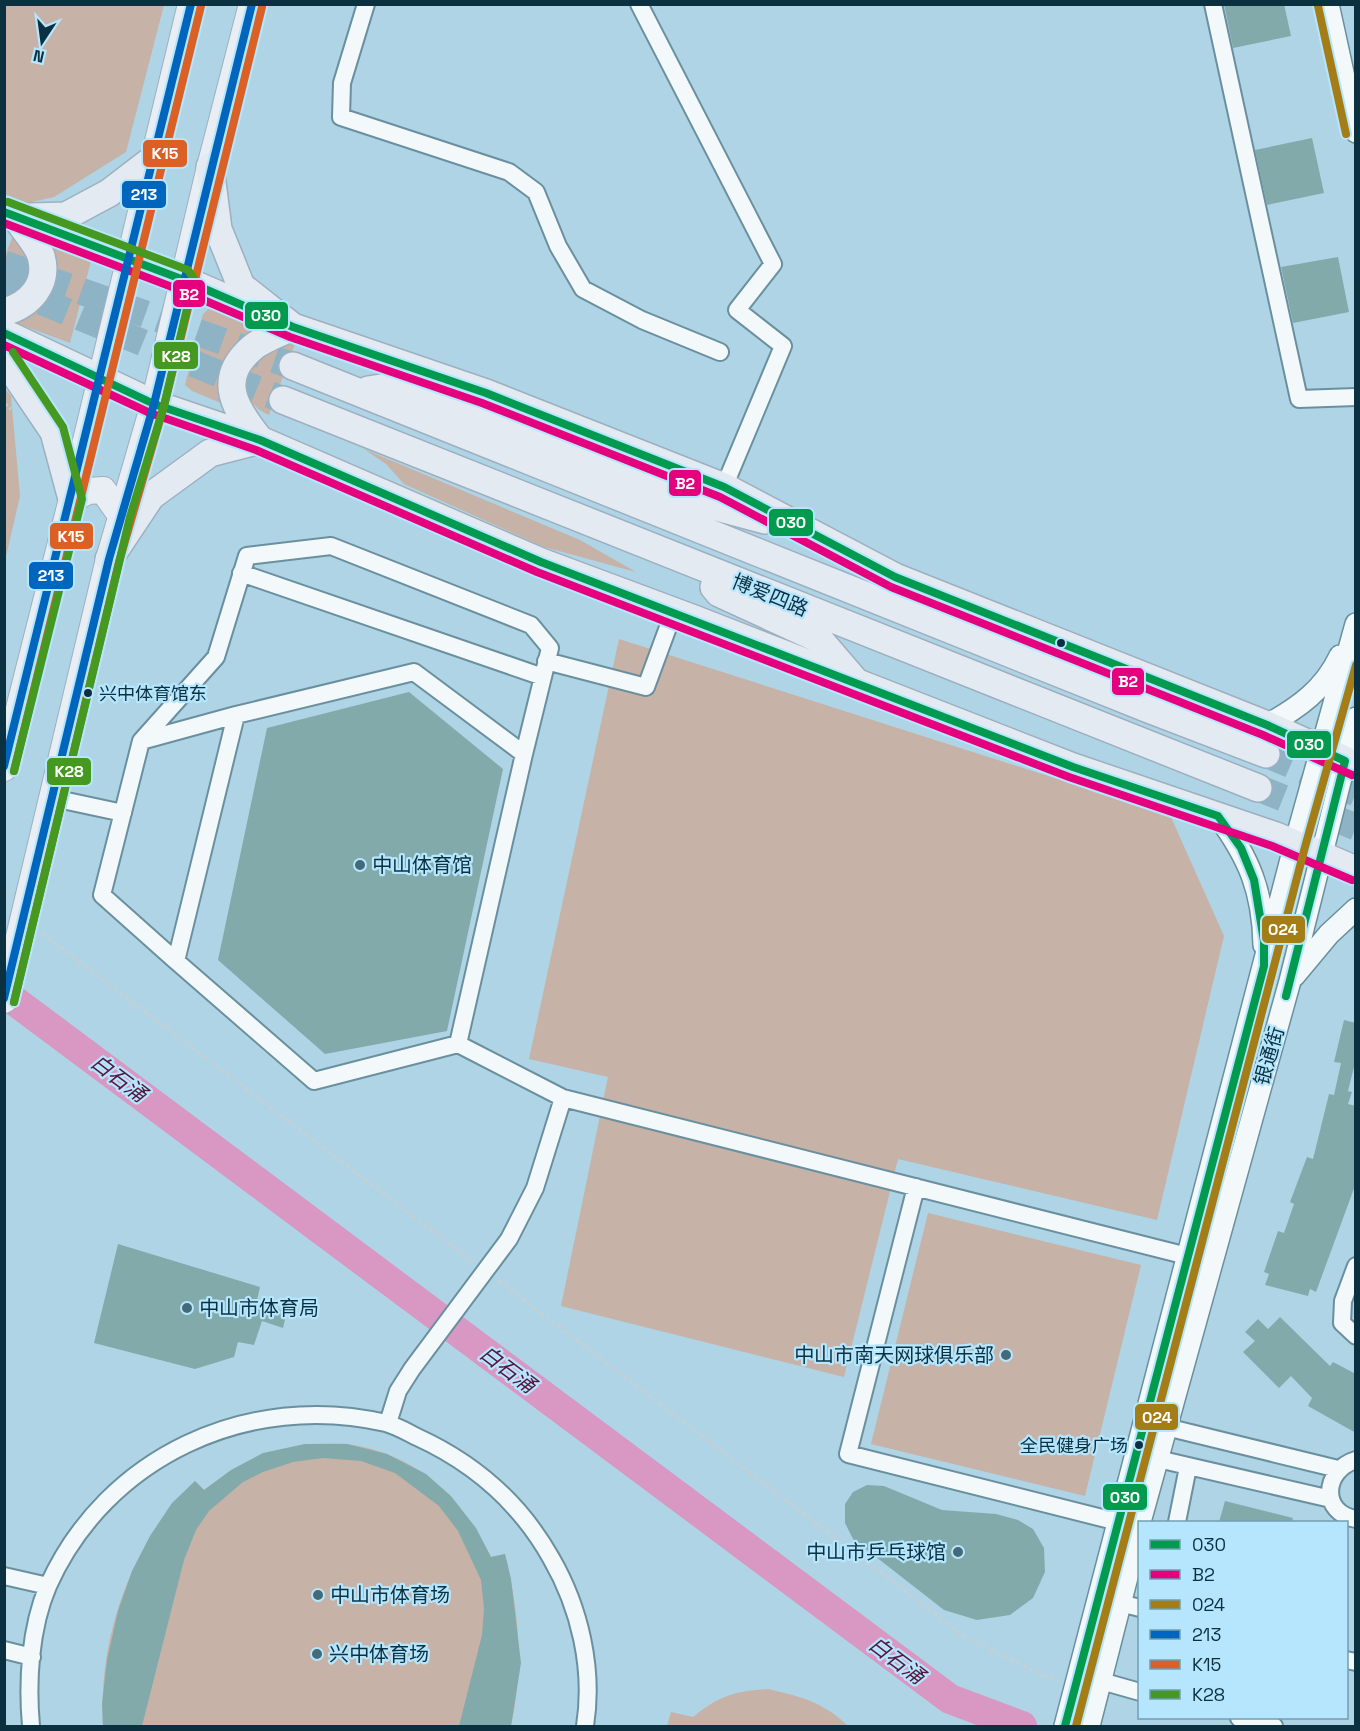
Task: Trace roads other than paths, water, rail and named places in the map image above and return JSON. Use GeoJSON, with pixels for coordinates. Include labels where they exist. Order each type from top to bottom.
{"type":"FeatureCollection","features":[{"type":"Feature","properties":{"kind":"highway"},"geometry":{"type":"LineString","coordinates":[[10,214],[66,216],[109,193],[156,157]]}},
{"type":"Feature","properties":{"kind":"highway"},"geometry":{"type":"LineString","coordinates":[[210,166],[218,229],[242,286],[293,327]]}},
{"type":"Feature","properties":{"kind":"highway"},"geometry":{"type":"LineString","coordinates":[[10,214],[184,280],[293,327],[486,393],[724,487],[895,576],[1267,725],[1341,759]]}},
{"type":"Feature","properties":{"kind":"highway"},"geometry":{"type":"LineString","coordinates":[[4,312],[15,309],[31,298],[43,275],[40,254],[10,214]]}},
{"type":"Feature","properties":{"kind":"highway"},"geometry":{"type":"LineString","coordinates":[[260,440],[238,413],[231,395],[234,371],[252,348],[293,327]]}},
{"type":"Feature","properties":{"kind":"highway"},"geometry":{"type":"LineString","coordinates":[[4,333],[154,404],[260,440],[541,562],[674,611],[1073,767],[1295,843],[1356,870]]}},
{"type":"Feature","properties":{"kind":"highway"},"geometry":{"type":"LineString","coordinates":[[4,358],[54,432],[72,500]]}},
{"type":"Feature","properties":{"kind":"highway","name":"博爱四路"},"geometry":{"type":"LineString","coordinates":[[293,366],[1266,754]]}},
{"type":"Feature","properties":{"kind":"highway"},"geometry":{"type":"LineString","coordinates":[[357,392],[381,388],[410,392],[459,408],[661,492],[748,514],[785,528],[863,568],[895,576]]}},
{"type":"Feature","properties":{"kind":"highway","name":"博爱四路"},"geometry":{"type":"LineString","coordinates":[[283,400],[1258,788]]}},
{"type":"Feature","properties":{"kind":"highway"},"geometry":{"type":"LineString","coordinates":[[109,559],[151,495],[210,453],[260,440]]}},
{"type":"Feature","properties":{"kind":"highway"},"geometry":{"type":"LineString","coordinates":[[693,564],[719,593],[819,639],[859,685]]}},
{"type":"Feature","properties":{"kind":"main road"},"geometry":{"type":"LineString","coordinates":[[4,768],[156,157],[191,4]]}},
{"type":"Feature","properties":{"kind":"main road"},"geometry":{"type":"LineString","coordinates":[[4,1000],[120,514],[154,404],[210,166],[252,4]]}},
{"type":"Feature","properties":{"kind":"main road"},"geometry":{"type":"LineString","coordinates":[[72,500],[88,491],[104,490],[120,514]]}},
{"type":"Feature","properties":{"kind":"street"},"geometry":{"type":"LineString","coordinates":[[366,4],[342,83],[341,117],[509,172],[536,192],[558,246],[583,289],[642,320],[720,352]]}},
{"type":"Feature","properties":{"kind":"street"},"geometry":{"type":"LineString","coordinates":[[639,4],[773,264],[737,310],[783,346],[724,487]]}},
{"type":"Feature","properties":{"kind":"street"},"geometry":{"type":"LineString","coordinates":[[1214,4],[1299,399],[1356,397]]}},
{"type":"Feature","properties":{"kind":"street"},"geometry":{"type":"LineString","coordinates":[[1328,4],[1356,132]]}},
{"type":"Feature","properties":{"kind":"street"},"geometry":{"type":"LineString","coordinates":[[1343,4],[1356,63]]}},
{"type":"Feature","properties":{"kind":"street"},"geometry":{"type":"LineString","coordinates":[[458,1044],[550,648],[531,625],[331,546],[247,556],[216,657],[141,741],[102,895],[314,1081],[458,1044],[564,1098],[1211,1262]]}},
{"type":"Feature","properties":{"kind":"street"},"geometry":{"type":"LineString","coordinates":[[242,573],[544,669],[646,687],[674,611]]}},
{"type":"Feature","properties":{"kind":"street"},"geometry":{"type":"LineString","coordinates":[[1267,725],[1302,705],[1322,683],[1334,668],[1356,623]]}},
{"type":"Feature","properties":{"kind":"street"},"geometry":{"type":"LineString","coordinates":[[1341,759],[1356,623]]}},
{"type":"Feature","properties":{"kind":"street"},"geometry":{"type":"LineString","coordinates":[[141,741],[236,715],[414,672],[524,754]]}},
{"type":"Feature","properties":{"kind":"street"},"geometry":{"type":"LineString","coordinates":[[176,961],[236,715]]}},
{"type":"Feature","properties":{"kind":"street"},"geometry":{"type":"LineString","coordinates":[[1341,759],[1356,718]]}},
{"type":"Feature","properties":{"kind":"street","name":"银通街"},"geometry":{"type":"LineString","coordinates":[[1065,1726],[1295,843],[1341,759]]}},
{"type":"Feature","properties":{"kind":"street","name":"银通街"},"geometry":{"type":"LineString","coordinates":[[1141,1521],[1290,981],[1341,759]]}},
{"type":"Feature","properties":{"kind":"street"},"geometry":{"type":"LineString","coordinates":[[53,798],[123,813]]}},
{"type":"Feature","properties":{"kind":"street"},"geometry":{"type":"LineString","coordinates":[[1218,816],[1241,848],[1254,880],[1264,941],[1264,966]]}},
{"type":"Feature","properties":{"kind":"street"},"geometry":{"type":"LineString","coordinates":[[1290,981],[1329,934],[1356,909]]}},
{"type":"Feature","properties":{"kind":"street"},"geometry":{"type":"LineString","coordinates":[[388,1423],[398,1392],[430,1342],[509,1239],[535,1188],[564,1098]]}},
{"type":"Feature","properties":{"kind":"street"},"geometry":{"type":"LineString","coordinates":[[916,1187],[848,1454],[1118,1522],[1138,1525]]}},
{"type":"Feature","properties":{"kind":"street"},"geometry":{"type":"LineString","coordinates":[[1356,1266],[1343,1301],[1342,1323],[1356,1336]]}},
{"type":"Feature","properties":{"kind":"street"},"geometry":{"type":"LineString","coordinates":[[31,1726],[28,1696],[38,1620],[48,1586],[85,1524],[132,1476],[190,1440],[255,1419],[323,1415],[388,1423],[446,1450],[496,1486],[536,1532],[566,1585],[584,1643],[589,1704],[585,1726]]}},
{"type":"Feature","properties":{"kind":"street"},"geometry":{"type":"LineString","coordinates":[[1166,1427],[1338,1469]]}},
{"type":"Feature","properties":{"kind":"street"},"geometry":{"type":"LineString","coordinates":[[1158,1460],[1331,1499]]}},
{"type":"Feature","properties":{"kind":"street"},"geometry":{"type":"LineString","coordinates":[[1356,1460],[1338,1469],[1330,1483],[1331,1499],[1342,1514],[1356,1519]]}},
{"type":"Feature","properties":{"kind":"street"},"geometry":{"type":"LineString","coordinates":[[1177,1521],[1188,1467]]}},
{"type":"Feature","properties":{"kind":"street","name":"银通街"},"geometry":{"type":"LineString","coordinates":[[1091,1717],[1101,1681],[1130,1606],[1138,1541]]}},
{"type":"Feature","properties":{"kind":"street"},"geometry":{"type":"LineString","coordinates":[[4,1576],[48,1586]]}},
{"type":"Feature","properties":{"kind":"street"},"geometry":{"type":"LineString","coordinates":[[4,1650],[33,1657]]}},
{"type":"Feature","properties":{"kind":"street"},"geometry":{"type":"LineString","coordinates":[[1101,1681],[1138,1691]]}},
{"type":"Feature","properties":{"kind":"street"},"geometry":{"type":"LineString","coordinates":[[1243,1719],[1274,1726]]}},
{"type":"Feature","properties":{"kind":"waterway","name":"白石涌"},"geometry":{"type":"LineString","coordinates":[[4,993],[950,1699],[1022,1726]]}},
{"type":"Feature","properties":{"kind":"tunnel"},"geometry":{"type":"LineString","coordinates":[[4,264],[293,366]]}},
{"type":"Feature","properties":{"kind":"tunnel"},"geometry":{"type":"LineString","coordinates":[[4,286],[283,400]]}},
{"type":"Feature","properties":{"kind":"tunnel"},"geometry":{"type":"LineString","coordinates":[[1266,754],[1356,793]]}},
{"type":"Feature","properties":{"kind":"tunnel"},"geometry":{"type":"LineString","coordinates":[[1258,788],[1356,827]]}},
{"type":"Feature","properties":{"kind":"place","name":"兴中体育馆东"},"geometry":{"type":"Point","coordinates":[88,693]}},
{"type":"Feature","properties":{"kind":"place","name":"中山体育馆"},"geometry":{"type":"Point","coordinates":[360,865]}},
{"type":"Feature","properties":{"kind":"place","name":"中山市体育局"},"geometry":{"type":"Point","coordinates":[187,1308]}},
{"type":"Feature","properties":{"kind":"place","name":"中山市南天网球俱乐部"},"geometry":{"type":"Point","coordinates":[1006,1355]}},
{"type":"Feature","properties":{"kind":"place","name":"全民健身广场"},"geometry":{"type":"Point","coordinates":[1139,1445]}},
{"type":"Feature","properties":{"kind":"place","name":"中山市乒乓球馆"},"geometry":{"type":"Point","coordinates":[958,1552]}},
{"type":"Feature","properties":{"kind":"place","name":"中山市体育场"},"geometry":{"type":"Point","coordinates":[318,1595]}},
{"type":"Feature","properties":{"kind":"place","name":"兴中体育场"},"geometry":{"type":"Point","coordinates":[317,1654]}}]}
